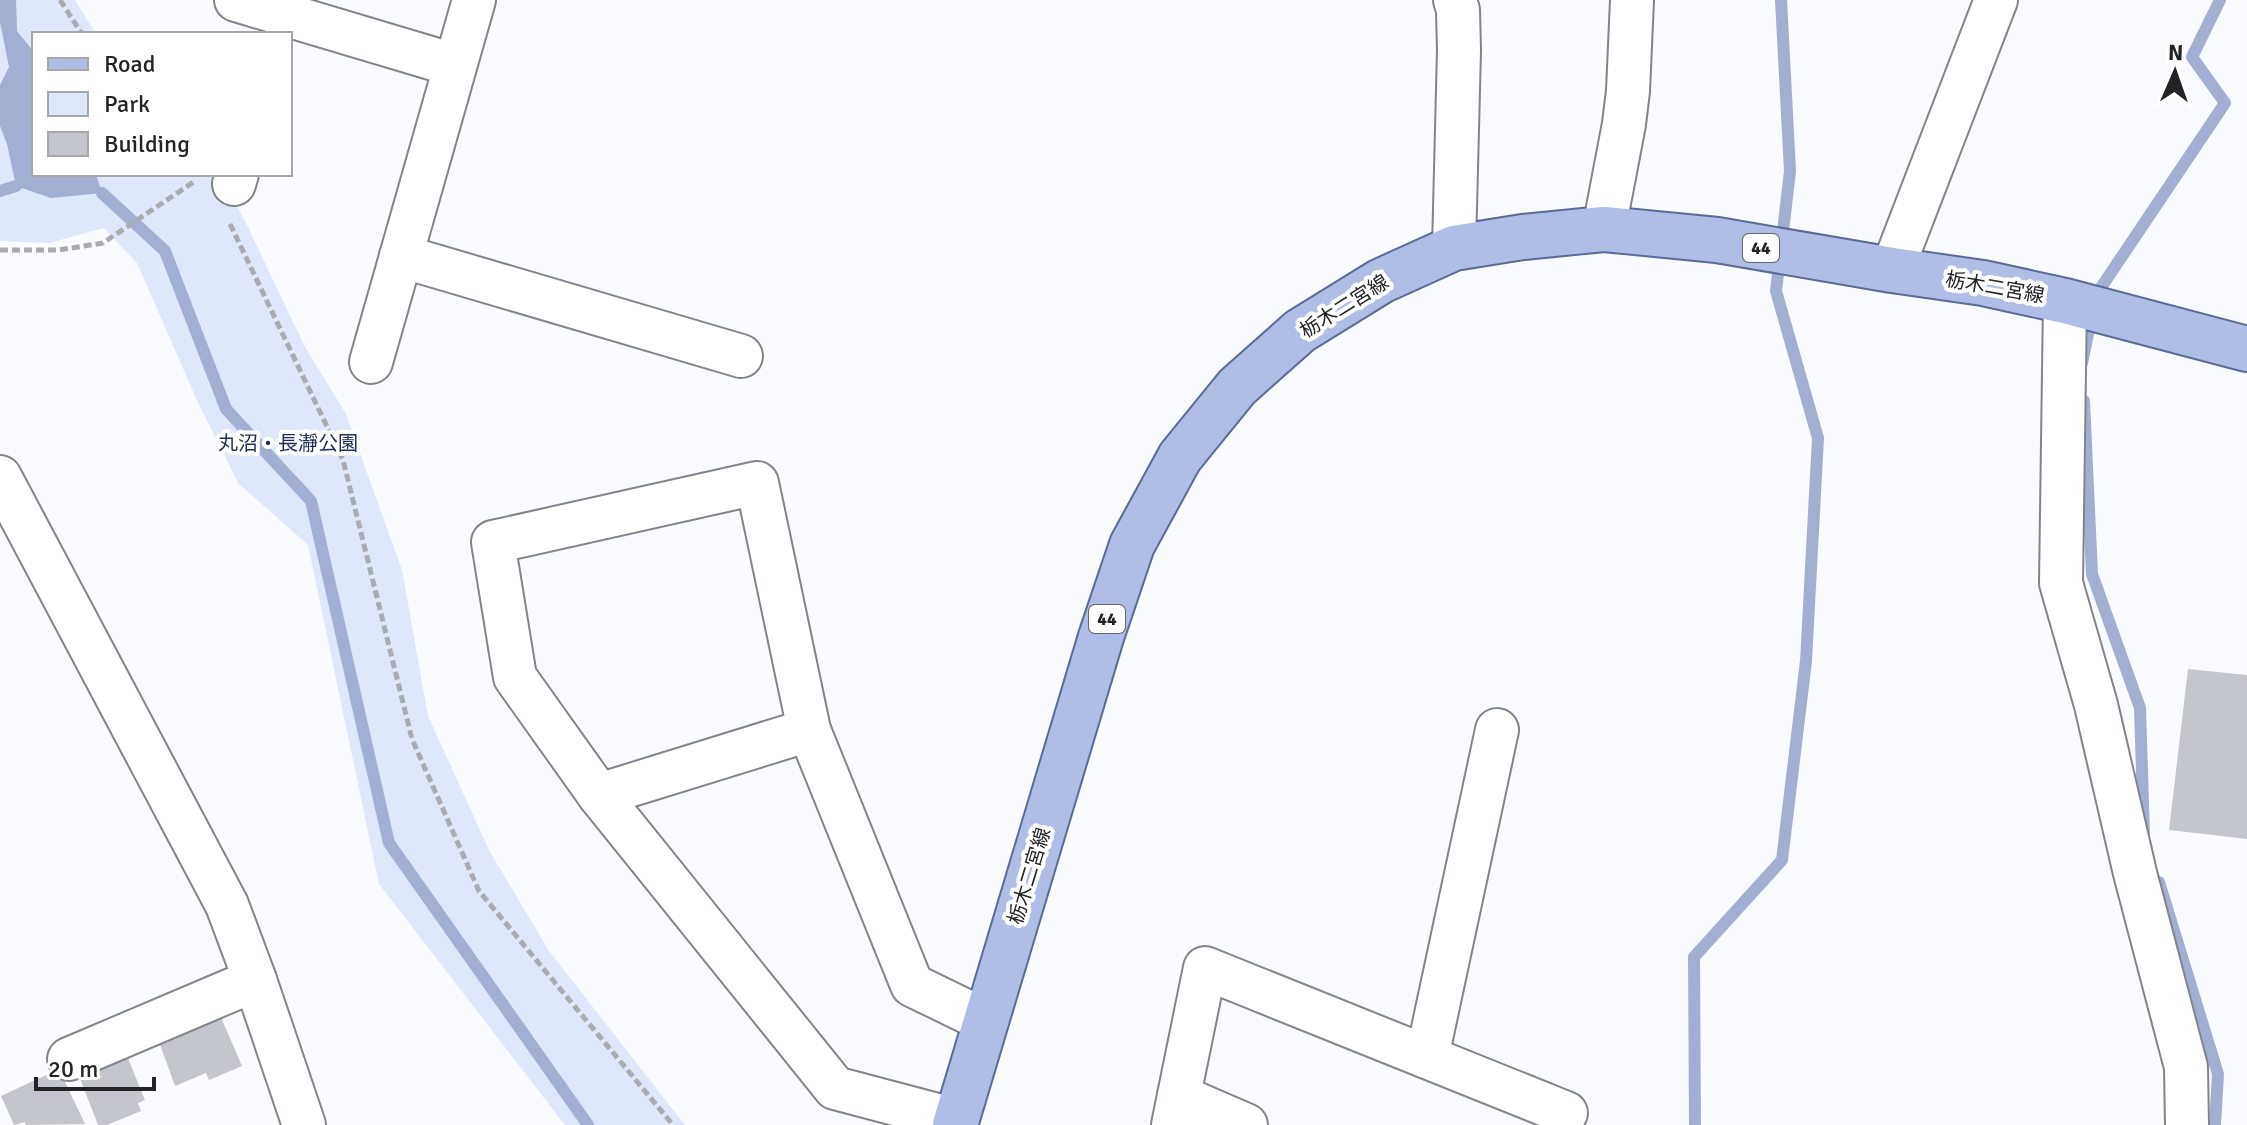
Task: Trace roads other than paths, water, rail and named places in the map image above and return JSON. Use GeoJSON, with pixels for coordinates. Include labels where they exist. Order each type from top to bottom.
{"type":"FeatureCollection","features":[{"type":"Feature","properties":{"kind":"main road","name":"栃木二宮線"},"geometry":{"type":"LineString","coordinates":[[956,1122],[1101,637],[1132,545],[1180,457],[1237,387],[1300,331],[1381,281],[1454,248],[1604,229],[1717,240],[1983,283],[2065,301],[2247,349]]}},
{"type":"Feature","properties":{"kind":"street"},"geometry":{"type":"LineString","coordinates":[[236,0],[283,24],[454,65]]}},
{"type":"Feature","properties":{"kind":"street"},"geometry":{"type":"LineString","coordinates":[[371,362],[474,0]]}},
{"type":"Feature","properties":{"kind":"street"},"geometry":{"type":"LineString","coordinates":[[1454,248],[1459,50],[1455,0]]}},
{"type":"Feature","properties":{"kind":"street"},"geometry":{"type":"LineString","coordinates":[[1604,229],[1624,124],[1632,0]]}},
{"type":"Feature","properties":{"kind":"street"},"geometry":{"type":"LineString","coordinates":[[1892,270],[1996,0]]}},
{"type":"Feature","properties":{"kind":"street"},"geometry":{"type":"LineString","coordinates":[[401,256],[741,356]]}},
{"type":"Feature","properties":{"kind":"street"},"geometry":{"type":"LineString","coordinates":[[2065,301],[2061,583],[2096,705],[2135,873],[2186,1067],[2187,1125]]}},
{"type":"Feature","properties":{"kind":"street"},"geometry":{"type":"LineString","coordinates":[[0,477],[227,905],[304,1125]]}},
{"type":"Feature","properties":{"kind":"street"},"geometry":{"type":"LineString","coordinates":[[956,1122],[835,1088],[599,795],[515,677],[493,542],[757,483],[809,730],[912,985],[986,1021]]}},
{"type":"Feature","properties":{"kind":"street"},"geometry":{"type":"LineString","coordinates":[[599,795],[809,730]]}},
{"type":"Feature","properties":{"kind":"street"},"geometry":{"type":"LineString","coordinates":[[1427,1057],[1497,730]]}},
{"type":"Feature","properties":{"kind":"street"},"geometry":{"type":"LineString","coordinates":[[1246,1125],[1176,1110],[1205,968],[1566,1113]]}},
{"type":"Feature","properties":{"kind":"street"},"geometry":{"type":"LineString","coordinates":[[69,1059],[255,980]]}},
{"type":"Feature","properties":{"kind":"water"},"geometry":{"type":"Polygon","coordinates":[[[0,0],[16,0],[17,31],[32,50],[32,176],[97,176],[102,193],[51,198],[16,186],[0,126],[0,85],[9,67],[0,22],[0,0]]]}},
{"type":"Feature","properties":{"kind":"waterway"},"geometry":{"type":"LineString","coordinates":[[1695,1125],[1694,957],[1782,860],[1806,661],[1818,438],[1776,291],[1790,171],[1781,0]]}},
{"type":"Feature","properties":{"kind":"waterway"},"geometry":{"type":"LineString","coordinates":[[2082,363],[2096,295],[2225,103],[2192,57],[2220,0]]}},
{"type":"Feature","properties":{"kind":"waterway"},"geometry":{"type":"LineString","coordinates":[[0,191],[16,186]]}},
{"type":"Feature","properties":{"kind":"waterway"},"geometry":{"type":"LineString","coordinates":[[102,193],[165,251],[226,409],[311,501],[389,843],[588,1125]]}},
{"type":"Feature","properties":{"kind":"waterway"},"geometry":{"type":"LineString","coordinates":[[2084,401],[2092,574],[2140,708],[2144,834]]}},
{"type":"Feature","properties":{"kind":"waterway"},"geometry":{"type":"LineString","coordinates":[[2159,882],[2218,1074],[2215,1125]]}},
{"type":"Feature","properties":{"kind":"park label","name":"丸沼・長瀞公園"},"geometry":{"type":"Point","coordinates":[288,443]}}]}
